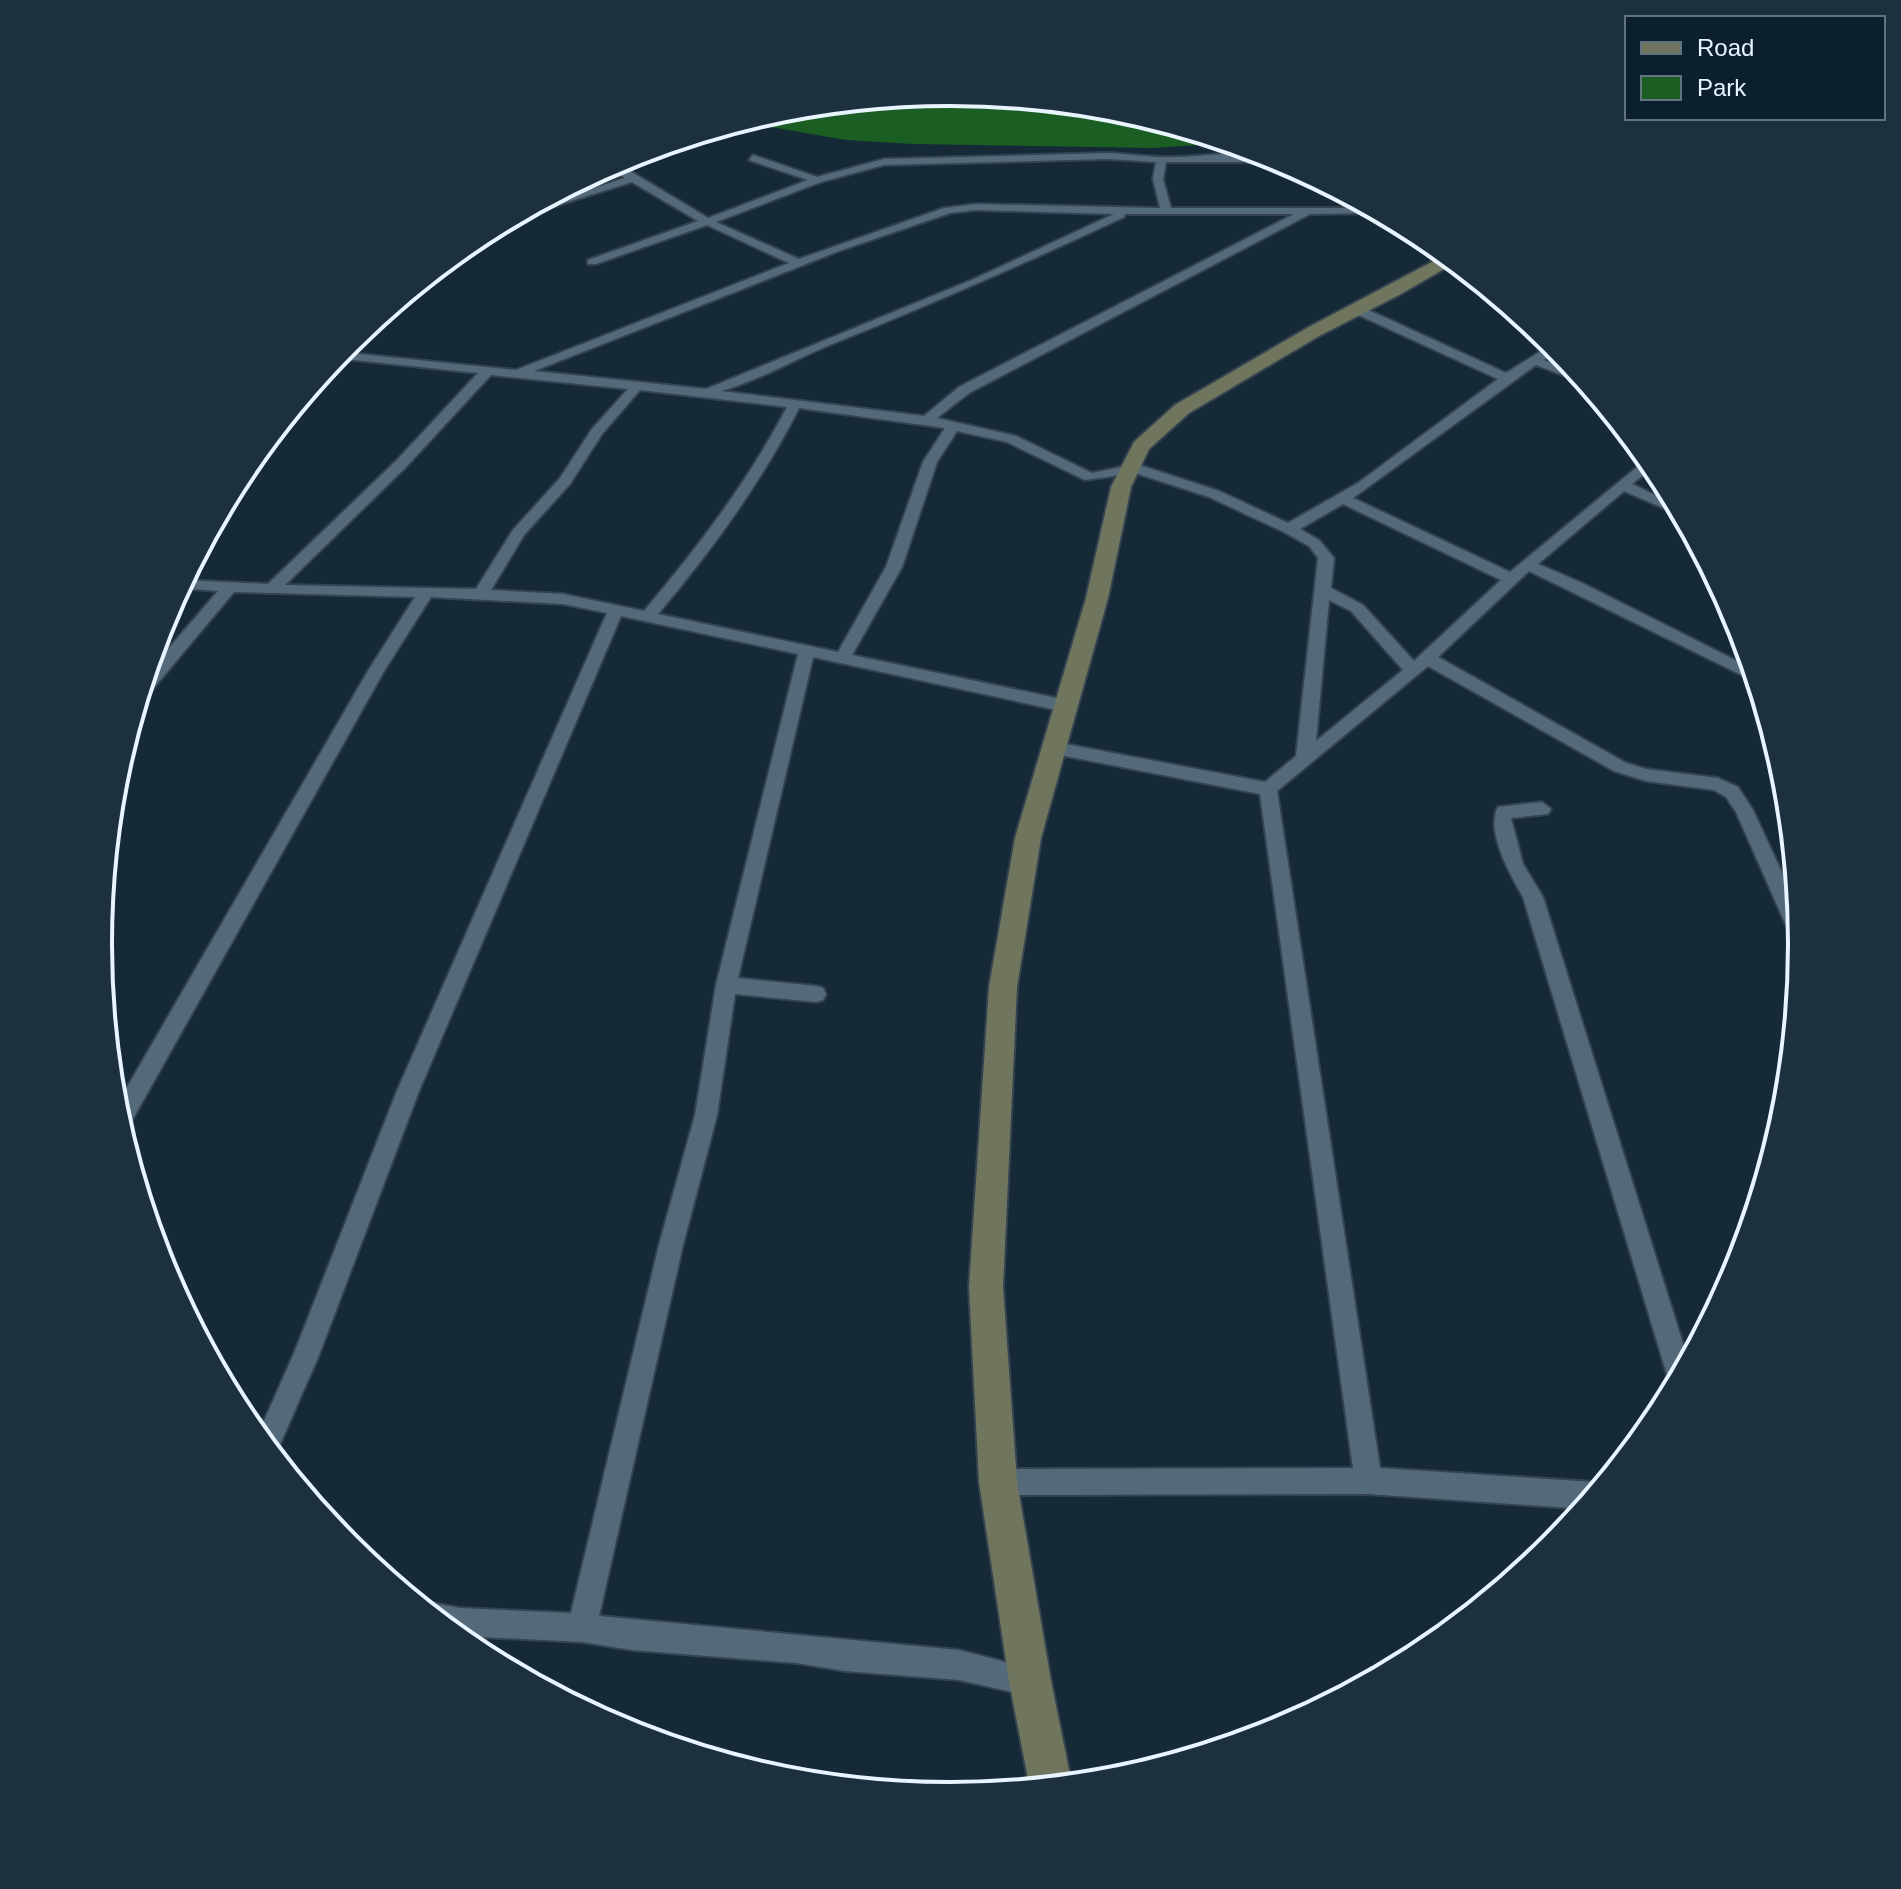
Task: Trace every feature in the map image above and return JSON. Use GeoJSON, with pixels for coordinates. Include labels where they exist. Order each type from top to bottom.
{"type":"FeatureCollection","features":[{"type":"Feature","properties":{"kind":"street"},"geometry":{"type":"LineString","coordinates":[[592,262],[817,180],[863,167],[906,160],[1050,160],[1108,156],[1162,159],[1227,153]]}},
{"type":"Feature","properties":{"kind":"street"},"geometry":{"type":"LineString","coordinates":[[753,158],[817,180]]}},
{"type":"Feature","properties":{"kind":"street"},"geometry":{"type":"LineString","coordinates":[[1162,159],[1158,179],[1166,210]]}},
{"type":"Feature","properties":{"kind":"street"},"geometry":{"type":"LineString","coordinates":[[623,173],[767,252],[801,264]]}},
{"type":"Feature","properties":{"kind":"street"},"geometry":{"type":"LineString","coordinates":[[559,203],[632,179]]}},
{"type":"Feature","properties":{"kind":"street"},"geometry":{"type":"LineString","coordinates":[[519,373],[895,228],[961,207],[1107,215],[1166,210],[1356,211]]}},
{"type":"Feature","properties":{"kind":"street"},"geometry":{"type":"LineString","coordinates":[[927,420],[964,390],[1310,210]]}},
{"type":"Feature","properties":{"kind":"street"},"geometry":{"type":"LineString","coordinates":[[734,389],[775,363],[978,281],[1107,215]]}},
{"type":"Feature","properties":{"kind":"street"},"geometry":{"type":"LineString","coordinates":[[1049,1777],[998,1482],[986,1287],[1003,987],[1028,838],[1097,598],[1121,487],[1141,446],[1182,409],[1313,332],[1440,264]]}},
{"type":"Feature","properties":{"kind":"street"},"geometry":{"type":"LineString","coordinates":[[1358,310],[1507,378]]}},
{"type":"Feature","properties":{"kind":"street"},"geometry":{"type":"LineString","coordinates":[[1289,529],[1342,498],[1545,354]]}},
{"type":"Feature","properties":{"kind":"street"},"geometry":{"type":"LineString","coordinates":[[354,356],[700,392],[734,389],[795,404],[954,425],[1011,439],[1076,473],[1090,477],[1130,469],[1214,494],[1314,543],[1326,558],[1305,759]]}},
{"type":"Feature","properties":{"kind":"street"},"geometry":{"type":"LineString","coordinates":[[1535,360],[1561,371]]}},
{"type":"Feature","properties":{"kind":"street"},"geometry":{"type":"LineString","coordinates":[[271,590],[401,464],[488,370]]}},
{"type":"Feature","properties":{"kind":"street"},"geometry":{"type":"LineString","coordinates":[[481,594],[518,533],[565,481],[597,432],[638,385]]}},
{"type":"Feature","properties":{"kind":"street"},"geometry":{"type":"LineString","coordinates":[[649,615],[720,531],[775,447],[795,404]]}},
{"type":"Feature","properties":{"kind":"street"},"geometry":{"type":"LineString","coordinates":[[843,657],[894,567],[930,462],[954,425]]}},
{"type":"Feature","properties":{"kind":"street"},"geometry":{"type":"LineString","coordinates":[[1055,748],[1268,789],[1420,665],[1511,579],[1641,469]]}},
{"type":"Feature","properties":{"kind":"street"},"geometry":{"type":"LineString","coordinates":[[1623,485],[1664,504]]}},
{"type":"Feature","properties":{"kind":"street"},"geometry":{"type":"LineString","coordinates":[[1342,498],[1511,579]]}},
{"type":"Feature","properties":{"kind":"street"},"geometry":{"type":"LineString","coordinates":[[1528,565],[1577,586],[1743,670]]}},
{"type":"Feature","properties":{"kind":"street"},"geometry":{"type":"LineString","coordinates":[[193,585],[563,599],[1066,706]]}},
{"type":"Feature","properties":{"kind":"street"},"geometry":{"type":"LineString","coordinates":[[157,673],[229,588]]}},
{"type":"Feature","properties":{"kind":"street"},"geometry":{"type":"LineString","coordinates":[[1324,591],[1357,608],[1420,665],[1620,767],[1646,775],[1718,784],[1732,792],[1744,810],[1788,907]]}},
{"type":"Feature","properties":{"kind":"street"},"geometry":{"type":"LineString","coordinates":[[128,1106],[374,672],[425,594]]}},
{"type":"Feature","properties":{"kind":"street"},"geometry":{"type":"LineString","coordinates":[[271,1436],[306,1355],[408,1091],[616,610]]}},
{"type":"Feature","properties":{"kind":"street"},"geometry":{"type":"LineString","coordinates":[[582,1628],[671,1245],[706,1115],[726,985],[807,649]]}},
{"type":"Feature","properties":{"kind":"street"},"geometry":{"type":"LineString","coordinates":[[1731,663],[1738,657]]}},
{"type":"Feature","properties":{"kind":"street"},"geometry":{"type":"LineString","coordinates":[[1268,789],[1368,1481]]}},
{"type":"Feature","properties":{"kind":"street"},"geometry":{"type":"LineString","coordinates":[[1542,809],[1504,812],[1502,818],[1514,864],[1533,897],[1677,1364]]}},
{"type":"Feature","properties":{"kind":"street"},"geometry":{"type":"LineString","coordinates":[[726,985],[816,994]]}},
{"type":"Feature","properties":{"kind":"street"},"geometry":{"type":"LineString","coordinates":[[998,1482],[1368,1481],[1583,1495]]}},
{"type":"Feature","properties":{"kind":"street"},"geometry":{"type":"LineString","coordinates":[[456,1621],[582,1628],[632,1636],[797,1648],[845,1656],[959,1665],[1030,1681]]}},
{"type":"Feature","properties":{"kind":"green space"},"geometry":{"type":"Polygon","coordinates":[[[896,108],[1005,108],[1114,122],[1202,145],[1152,148],[846,140],[768,127],[841,113],[896,108]]]}}]}
